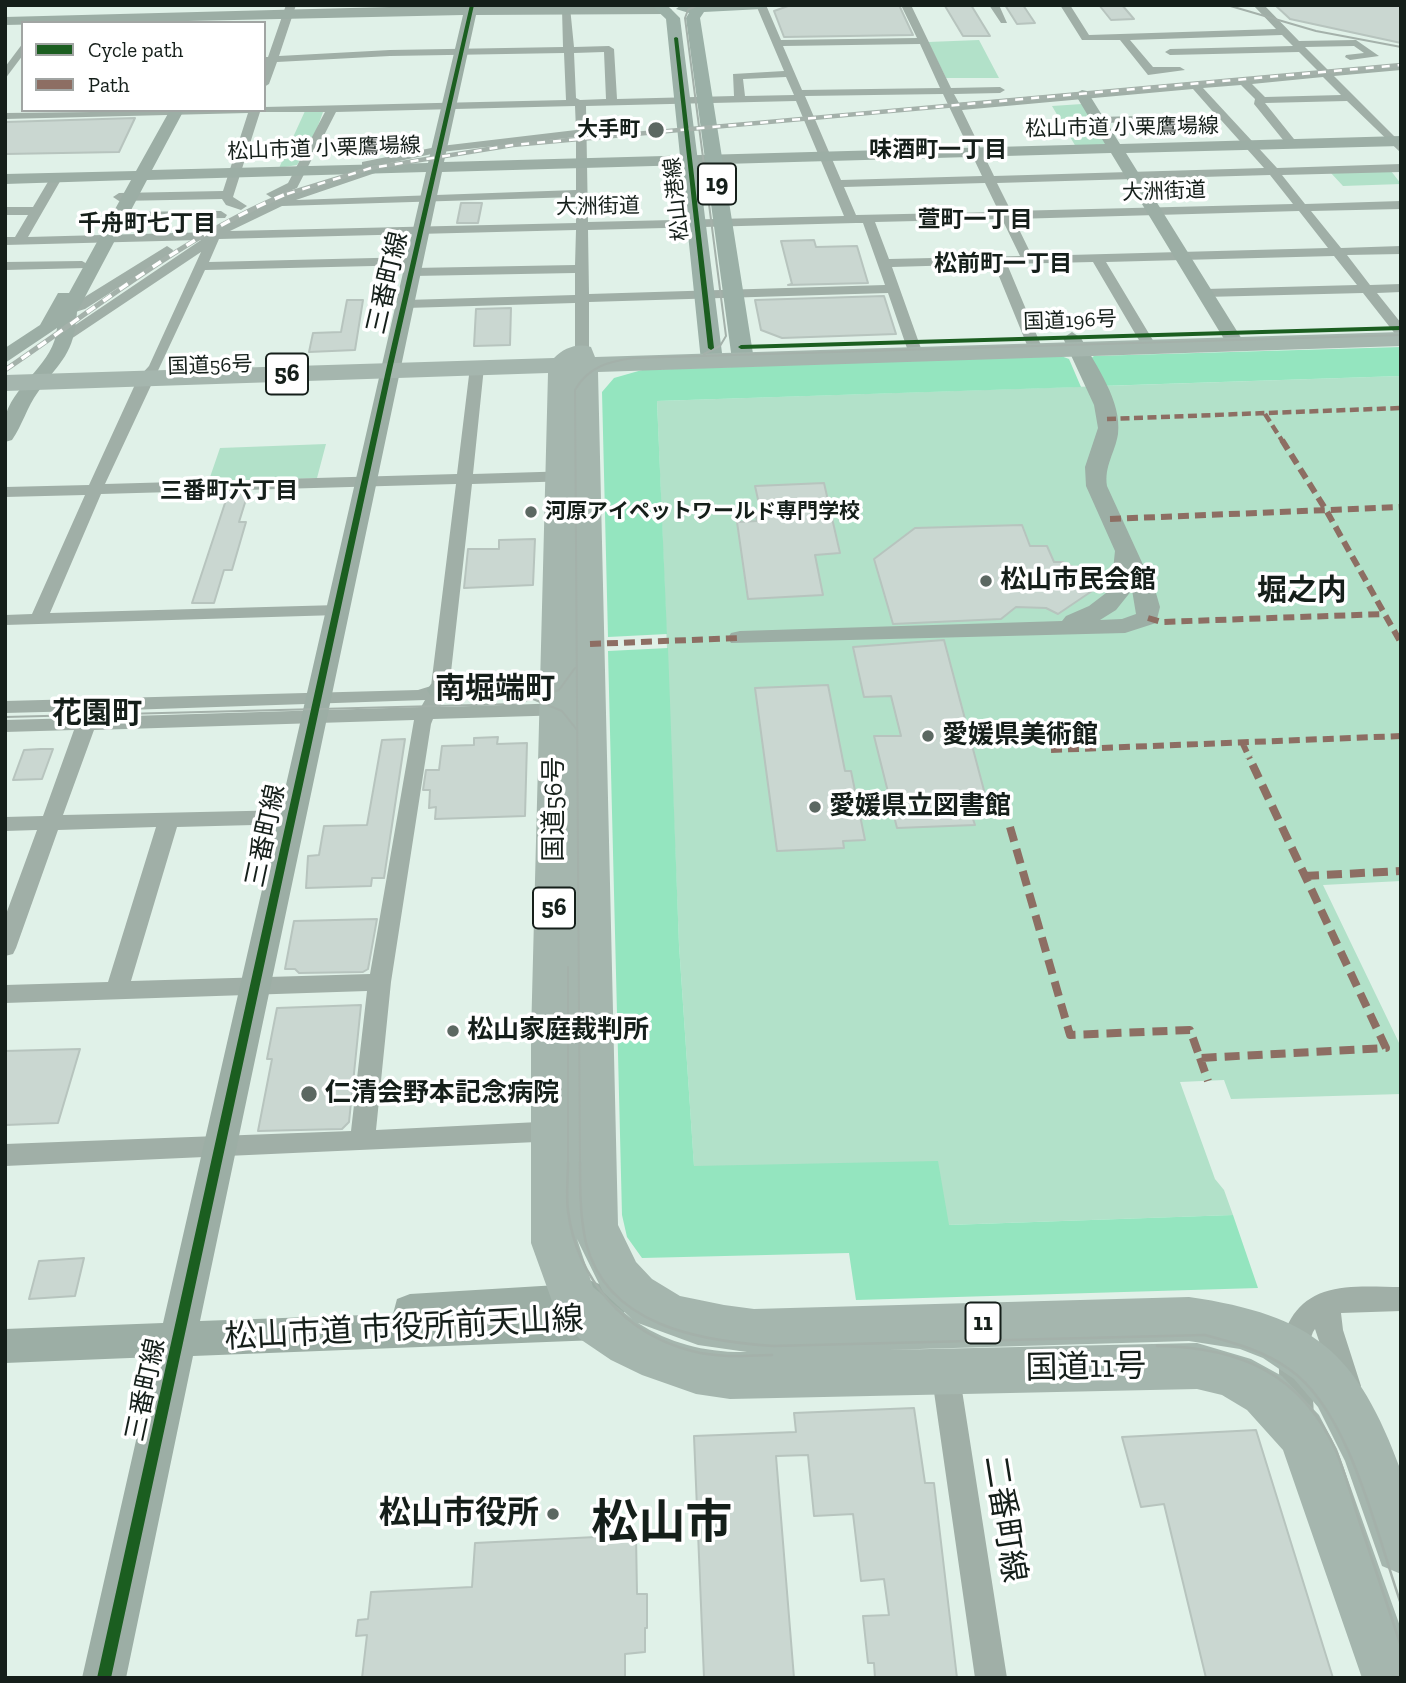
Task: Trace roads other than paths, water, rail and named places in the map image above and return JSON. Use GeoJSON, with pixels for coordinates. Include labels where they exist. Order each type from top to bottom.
{"type":"FeatureCollection","features":[{"type":"Feature","properties":{"kind":"highway","name":"国道196号"},"geometry":{"type":"LineString","coordinates":[[579,366],[711,354],[1033,345],[1077,349],[1148,342],[1400,332]]}},
{"type":"Feature","properties":{"kind":"highway","name":"国道196号"},"geometry":{"type":"LineString","coordinates":[[579,366],[603,369],[623,363],[711,354]]}},
{"type":"Feature","properties":{"kind":"highway","name":"国道56号"},"geometry":{"type":"LineString","coordinates":[[391,365],[579,366]]}},
{"type":"Feature","properties":{"kind":"highway","name":"国道56号"},"geometry":{"type":"LineString","coordinates":[[24,377],[391,365],[579,366]]}},
{"type":"Feature","properties":{"kind":"highway","name":"国道56号"},"geometry":{"type":"LineString","coordinates":[[579,366],[573,476],[572,1130],[554,1243],[586,1312]]}},
{"type":"Feature","properties":{"kind":"highway","name":"国道56号"},"geometry":{"type":"LineString","coordinates":[[572,1130],[605,1255],[624,1284]]}},
{"type":"Feature","properties":{"kind":"highway","name":"国道11号"},"geometry":{"type":"LineString","coordinates":[[624,1284],[645,1303],[670,1317],[709,1326],[754,1331],[1189,1319],[1253,1328],[1292,1349],[1332,1385],[1359,1426],[1401,1547]]}},
{"type":"Feature","properties":{"kind":"highway","name":"国道11号"},"geometry":{"type":"LineString","coordinates":[[586,1312],[628,1344],[659,1359],[696,1371],[730,1376],[1196,1366],[1214,1368],[1248,1381],[1278,1403],[1311,1449],[1390,1678]]}},
{"type":"Feature","properties":{"kind":"main road"},"geometry":{"type":"LineString","coordinates":[[662,7],[762,5]]}},
{"type":"Feature","properties":{"kind":"main road","name":"松山港線"},"geometry":{"type":"LineString","coordinates":[[703,6],[693,18],[742,354]]}},
{"type":"Feature","properties":{"kind":"main road","name":"松山港線"},"geometry":{"type":"LineString","coordinates":[[662,7],[673,18],[711,354]]}},
{"type":"Feature","properties":{"kind":"street"},"geometry":{"type":"LineString","coordinates":[[567,8],[604,5]]}},
{"type":"Feature","properties":{"kind":"street"},"geometry":{"type":"LineString","coordinates":[[625,5],[662,7]]}},
{"type":"Feature","properties":{"kind":"street"},"geometry":{"type":"LineString","coordinates":[[762,5],[852,220]]}},
{"type":"Feature","properties":{"kind":"street"},"geometry":{"type":"LineString","coordinates":[[906,5],[1028,260]]}},
{"type":"Feature","properties":{"kind":"street"},"geometry":{"type":"LineString","coordinates":[[994,5],[1004,21]]}},
{"type":"Feature","properties":{"kind":"street"},"geometry":{"type":"LineString","coordinates":[[1065,5],[1086,38],[1125,40],[1284,32]]}},
{"type":"Feature","properties":{"kind":"street"},"geometry":{"type":"LineString","coordinates":[[1258,5],[1398,144]]}},
{"type":"Feature","properties":{"kind":"street"},"geometry":{"type":"LineString","coordinates":[[5,20],[221,18],[289,12],[662,7]]}},
{"type":"Feature","properties":{"kind":"street"},"geometry":{"type":"LineString","coordinates":[[567,8],[571,99],[581,105],[583,162],[583,300],[579,366]]}},
{"type":"Feature","properties":{"kind":"street","name":"三番町線"},"geometry":{"type":"LineString","coordinates":[[104,1678],[391,365],[441,149],[462,52],[466,9]]}},
{"type":"Feature","properties":{"kind":"street"},"geometry":{"type":"LineString","coordinates":[[289,12],[268,60],[462,52],[569,56],[609,49],[612,101]]}},
{"type":"Feature","properties":{"kind":"street"},"geometry":{"type":"LineString","coordinates":[[1125,40],[1170,47],[1356,43],[1374,56],[1336,58]]}},
{"type":"Feature","properties":{"kind":"street"},"geometry":{"type":"LineString","coordinates":[[1125,40],[1150,72],[1180,70]]}},
{"type":"Feature","properties":{"kind":"street"},"geometry":{"type":"LineString","coordinates":[[777,43],[922,41]]}},
{"type":"Feature","properties":{"kind":"street"},"geometry":{"type":"LineString","coordinates":[[5,76],[21,49]]}},
{"type":"Feature","properties":{"kind":"street"},"geometry":{"type":"LineString","coordinates":[[1138,55],[1150,55]]}},
{"type":"Feature","properties":{"kind":"street"},"geometry":{"type":"LineString","coordinates":[[1311,59],[1324,58]]}},
{"type":"Feature","properties":{"kind":"street"},"geometry":{"type":"LineString","coordinates":[[955,107],[1401,66]]}},
{"type":"Feature","properties":{"kind":"street"},"geometry":{"type":"LineString","coordinates":[[740,98],[737,76],[790,74]]}},
{"type":"Feature","properties":{"kind":"street"},"geometry":{"type":"LineString","coordinates":[[1242,80],[1262,100]]}},
{"type":"Feature","properties":{"kind":"street"},"geometry":{"type":"LineString","coordinates":[[266,110],[1058,89],[1139,81]]}},
{"type":"Feature","properties":{"kind":"street"},"geometry":{"type":"LineString","coordinates":[[1194,84],[1273,171],[1339,251],[1400,332]]}},
{"type":"Feature","properties":{"kind":"street"},"geometry":{"type":"LineString","coordinates":[[1058,89],[1082,94],[1233,339]]}},
{"type":"Feature","properties":{"kind":"street"},"geometry":{"type":"LineString","coordinates":[[1292,144],[1258,102],[1350,98]]}},
{"type":"Feature","properties":{"kind":"street"},"geometry":{"type":"LineString","coordinates":[[59,315],[221,215],[293,185],[332,108]]}},
{"type":"Feature","properties":{"kind":"street"},"geometry":{"type":"LineString","coordinates":[[5,116],[138,112]]}},
{"type":"Feature","properties":{"kind":"street"},"geometry":{"type":"LineString","coordinates":[[5,357],[38,337],[59,315],[170,112]]}},
{"type":"Feature","properties":{"kind":"street"},"geometry":{"type":"LineString","coordinates":[[241,206],[230,202],[227,195],[255,112]]}},
{"type":"Feature","properties":{"kind":"street"},"geometry":{"type":"LineString","coordinates":[[1098,120],[1224,117]]}},
{"type":"Feature","properties":{"kind":"street"},"geometry":{"type":"LineString","coordinates":[[349,169],[441,149],[582,133]]}},
{"type":"Feature","properties":{"kind":"street","name":"松山市道 小栗鷹場線"},"geometry":{"type":"LineString","coordinates":[[5,179],[1250,145],[1398,144]]}},
{"type":"Feature","properties":{"kind":"street"},"geometry":{"type":"LineString","coordinates":[[5,436],[24,377],[66,336],[214,236],[313,188],[380,168]]}},
{"type":"Feature","properties":{"kind":"street"},"geometry":{"type":"LineString","coordinates":[[837,184],[1401,168]]}},
{"type":"Feature","properties":{"kind":"street"},"geometry":{"type":"LineString","coordinates":[[12,241],[36,211],[55,177]]}},
{"type":"Feature","properties":{"kind":"street"},"geometry":{"type":"LineString","coordinates":[[276,204],[584,193]]}},
{"type":"Feature","properties":{"kind":"street"},"geometry":{"type":"LineString","coordinates":[[125,197],[227,195]]}},
{"type":"Feature","properties":{"kind":"street","name":"大洲街道"},"geometry":{"type":"LineString","coordinates":[[12,241],[1401,205]]}},
{"type":"Feature","properties":{"kind":"street"},"geometry":{"type":"LineString","coordinates":[[5,211],[36,211]]}},
{"type":"Feature","properties":{"kind":"street"},"geometry":{"type":"LineString","coordinates":[[114,216],[221,215]]}},
{"type":"Feature","properties":{"kind":"street"},"geometry":{"type":"LineString","coordinates":[[868,219],[914,349]]}},
{"type":"Feature","properties":{"kind":"street"},"geometry":{"type":"LineString","coordinates":[[39,620],[214,236]]}},
{"type":"Feature","properties":{"kind":"street"},"geometry":{"type":"LineString","coordinates":[[66,336],[59,315],[82,265],[102,238]]}},
{"type":"Feature","properties":{"kind":"street"},"geometry":{"type":"LineString","coordinates":[[884,263],[1401,250]]}},
{"type":"Feature","properties":{"kind":"street"},"geometry":{"type":"LineString","coordinates":[[1097,258],[1148,342]]}},
{"type":"Feature","properties":{"kind":"street"},"geometry":{"type":"LineString","coordinates":[[999,261],[1033,345]]}},
{"type":"Feature","properties":{"kind":"street"},"geometry":{"type":"LineString","coordinates":[[5,267],[82,265]]}},
{"type":"Feature","properties":{"kind":"street"},"geometry":{"type":"LineString","coordinates":[[202,266],[583,269]]}},
{"type":"Feature","properties":{"kind":"street"},"geometry":{"type":"LineString","coordinates":[[1205,293],[1401,288]]}},
{"type":"Feature","properties":{"kind":"street"},"geometry":{"type":"LineString","coordinates":[[406,304],[893,289]]}},
{"type":"Feature","properties":{"kind":"street"},"geometry":{"type":"LineString","coordinates":[[5,412],[24,377],[36,364],[38,337]]}},
{"type":"Feature","properties":{"kind":"street"},"geometry":{"type":"LineString","coordinates":[[740,638],[1125,626],[1148,618],[1151,607],[1148,596],[1123,549],[1094,479],[1094,463],[1107,437],[1108,426],[1077,349]]}},
{"type":"Feature","properties":{"kind":"street"},"geometry":{"type":"LineString","coordinates":[[362,1140],[380,982],[421,724],[440,690],[477,367]]}},
{"type":"Feature","properties":{"kind":"street"},"geometry":{"type":"LineString","coordinates":[[5,492],[573,476]]}},
{"type":"Feature","properties":{"kind":"street"},"geometry":{"type":"LineString","coordinates":[[1048,627],[1099,613],[1122,589],[1127,575],[1123,549]]}},
{"type":"Feature","properties":{"kind":"street"},"geometry":{"type":"LineString","coordinates":[[5,620],[338,610]]}},
{"type":"Feature","properties":{"kind":"street"},"geometry":{"type":"LineString","coordinates":[[1099,613],[1105,621],[1125,626]]}},
{"type":"Feature","properties":{"kind":"street"},"geometry":{"type":"LineString","coordinates":[[5,726],[85,729],[418,696],[440,690],[573,696]]}},
{"type":"Feature","properties":{"kind":"street"},"geometry":{"type":"LineString","coordinates":[[5,706],[94,704],[317,707],[427,715],[573,696]]}},
{"type":"Feature","properties":{"kind":"street"},"geometry":{"type":"LineString","coordinates":[[5,948],[94,704]]}},
{"type":"Feature","properties":{"kind":"street"},"geometry":{"type":"LineString","coordinates":[[5,824],[292,817]]}},
{"type":"Feature","properties":{"kind":"street"},"geometry":{"type":"LineString","coordinates":[[116,992],[168,821]]}},
{"type":"Feature","properties":{"kind":"street"},"geometry":{"type":"LineString","coordinates":[[5,994],[380,982]]}},
{"type":"Feature","properties":{"kind":"street"},"geometry":{"type":"LineString","coordinates":[[5,1155],[221,1148],[572,1130]]}},
{"type":"Feature","properties":{"kind":"street","name":"松山市道 市役所前天山線"},"geometry":{"type":"LineString","coordinates":[[5,1346],[181,1329],[586,1312],[624,1284]]}},
{"type":"Feature","properties":{"kind":"street"},"geometry":{"type":"LineString","coordinates":[[1311,1449],[1296,1396],[1292,1349],[1303,1321],[1326,1304],[1401,1299]]}},
{"type":"Feature","properties":{"kind":"street"},"geometry":{"type":"LineString","coordinates":[[1326,1304],[1329,1330],[1359,1426]]}},
{"type":"Feature","properties":{"kind":"street","name":"松山市道 市役所前天山線"},"geometry":{"type":"LineString","coordinates":[[5,1326],[181,1329]]}},
{"type":"Feature","properties":{"kind":"street"},"geometry":{"type":"LineString","coordinates":[[1214,1368],[1256,1364],[1292,1349]]}},
{"type":"Feature","properties":{"kind":"street","name":"二番町線"},"geometry":{"type":"LineString","coordinates":[[945,1371],[991,1678]]}},
{"type":"Feature","properties":{"kind":"tram line"},"geometry":{"type":"LineString","coordinates":[[698,5],[688,10],[685,18],[726,336],[720,346],[704,354]]}},
{"type":"Feature","properties":{"kind":"tram line"},"geometry":{"type":"LineString","coordinates":[[1227,5],[1316,31],[1401,47]]}},
{"type":"Feature","properties":{"kind":"tram line"},"geometry":{"type":"LineString","coordinates":[[580,1164],[575,390],[580,382],[600,366],[634,358],[1401,335]]}},
{"type":"Feature","properties":{"kind":"tram line"},"geometry":{"type":"LineString","coordinates":[[5,717],[515,704],[559,690],[575,668]]}},
{"type":"Feature","properties":{"kind":"tram line"},"geometry":{"type":"LineString","coordinates":[[533,699],[562,711],[577,730]]}},
{"type":"Feature","properties":{"kind":"tram line"},"geometry":{"type":"LineString","coordinates":[[568,967],[568,1163]]}},
{"type":"Feature","properties":{"kind":"tram line"},"geometry":{"type":"LineString","coordinates":[[568,1163],[568,1211],[573,1236],[594,1281],[608,1300],[626,1317],[646,1332],[692,1351],[722,1356],[772,1355]]}},
{"type":"Feature","properties":{"kind":"tram line"},"geometry":{"type":"LineString","coordinates":[[580,1163],[584,1233],[597,1271],[614,1293],[635,1311],[660,1324],[687,1333],[745,1344],[773,1346],[1205,1335],[1270,1357],[1289,1369],[1310,1388],[1329,1414],[1345,1444],[1371,1511],[1401,1604]]}},
{"type":"Feature","properties":{"kind":"tram line"},"geometry":{"type":"LineString","coordinates":[[1157,1346],[1215,1352],[1241,1359],[1286,1384],[1306,1403],[1323,1425],[1337,1453],[1401,1646]]}},
{"type":"Feature","properties":{"kind":"railway"},"geometry":{"type":"LineString","coordinates":[[287,194],[371,168],[513,145],[1401,65]]}},
{"type":"Feature","properties":{"kind":"railway"},"geometry":{"type":"LineString","coordinates":[[5,370],[179,250],[252,209],[291,192]]}},
{"type":"Feature","properties":{"kind":"place","name":"大手町"},"geometry":{"type":"Point","coordinates":[656,130]}},
{"type":"Feature","properties":{"kind":"place","name":"河原アイペットワールド専門学校"},"geometry":{"type":"Point","coordinates":[531,512]}},
{"type":"Feature","properties":{"kind":"place","name":"松山市民会館"},"geometry":{"type":"Point","coordinates":[986,581]}},
{"type":"Feature","properties":{"kind":"place","name":"愛媛県美術館"},"geometry":{"type":"Point","coordinates":[928,736]}},
{"type":"Feature","properties":{"kind":"place","name":"愛媛県立図書館"},"geometry":{"type":"Point","coordinates":[815,807]}},
{"type":"Feature","properties":{"kind":"place","name":"松山家庭裁判所"},"geometry":{"type":"Point","coordinates":[453,1031]}},
{"type":"Feature","properties":{"kind":"place","name":"仁清会野本記念病院"},"geometry":{"type":"Point","coordinates":[309,1094]}},
{"type":"Feature","properties":{"kind":"place","name":"松山市役所"},"geometry":{"type":"Point","coordinates":[553,1514]}},
{"type":"Feature","properties":{"kind":"district","name":"味酒町一丁目"},"geometry":{"type":"Point","coordinates":[938,150]}},
{"type":"Feature","properties":{"kind":"district","name":"萱町一丁目"},"geometry":{"type":"Point","coordinates":[975,220]}},
{"type":"Feature","properties":{"kind":"district","name":"千舟町七丁目"},"geometry":{"type":"Point","coordinates":[147,224]}},
{"type":"Feature","properties":{"kind":"district","name":"松前町一丁目"},"geometry":{"type":"Point","coordinates":[1003,264]}},
{"type":"Feature","properties":{"kind":"district","name":"三番町六丁目"},"geometry":{"type":"Point","coordinates":[229,491]}},
{"type":"Feature","properties":{"kind":"district","name":"堀之内"},"geometry":{"type":"Point","coordinates":[1302,591]}},
{"type":"Feature","properties":{"kind":"district","name":"南堀端町"},"geometry":{"type":"Point","coordinates":[495,689]}},
{"type":"Feature","properties":{"kind":"district","name":"花園町"},"geometry":{"type":"Point","coordinates":[97,714]}},
{"type":"Feature","properties":{"kind":"district","name":"松山市"},"geometry":{"type":"Point","coordinates":[662,1525]}}]}
